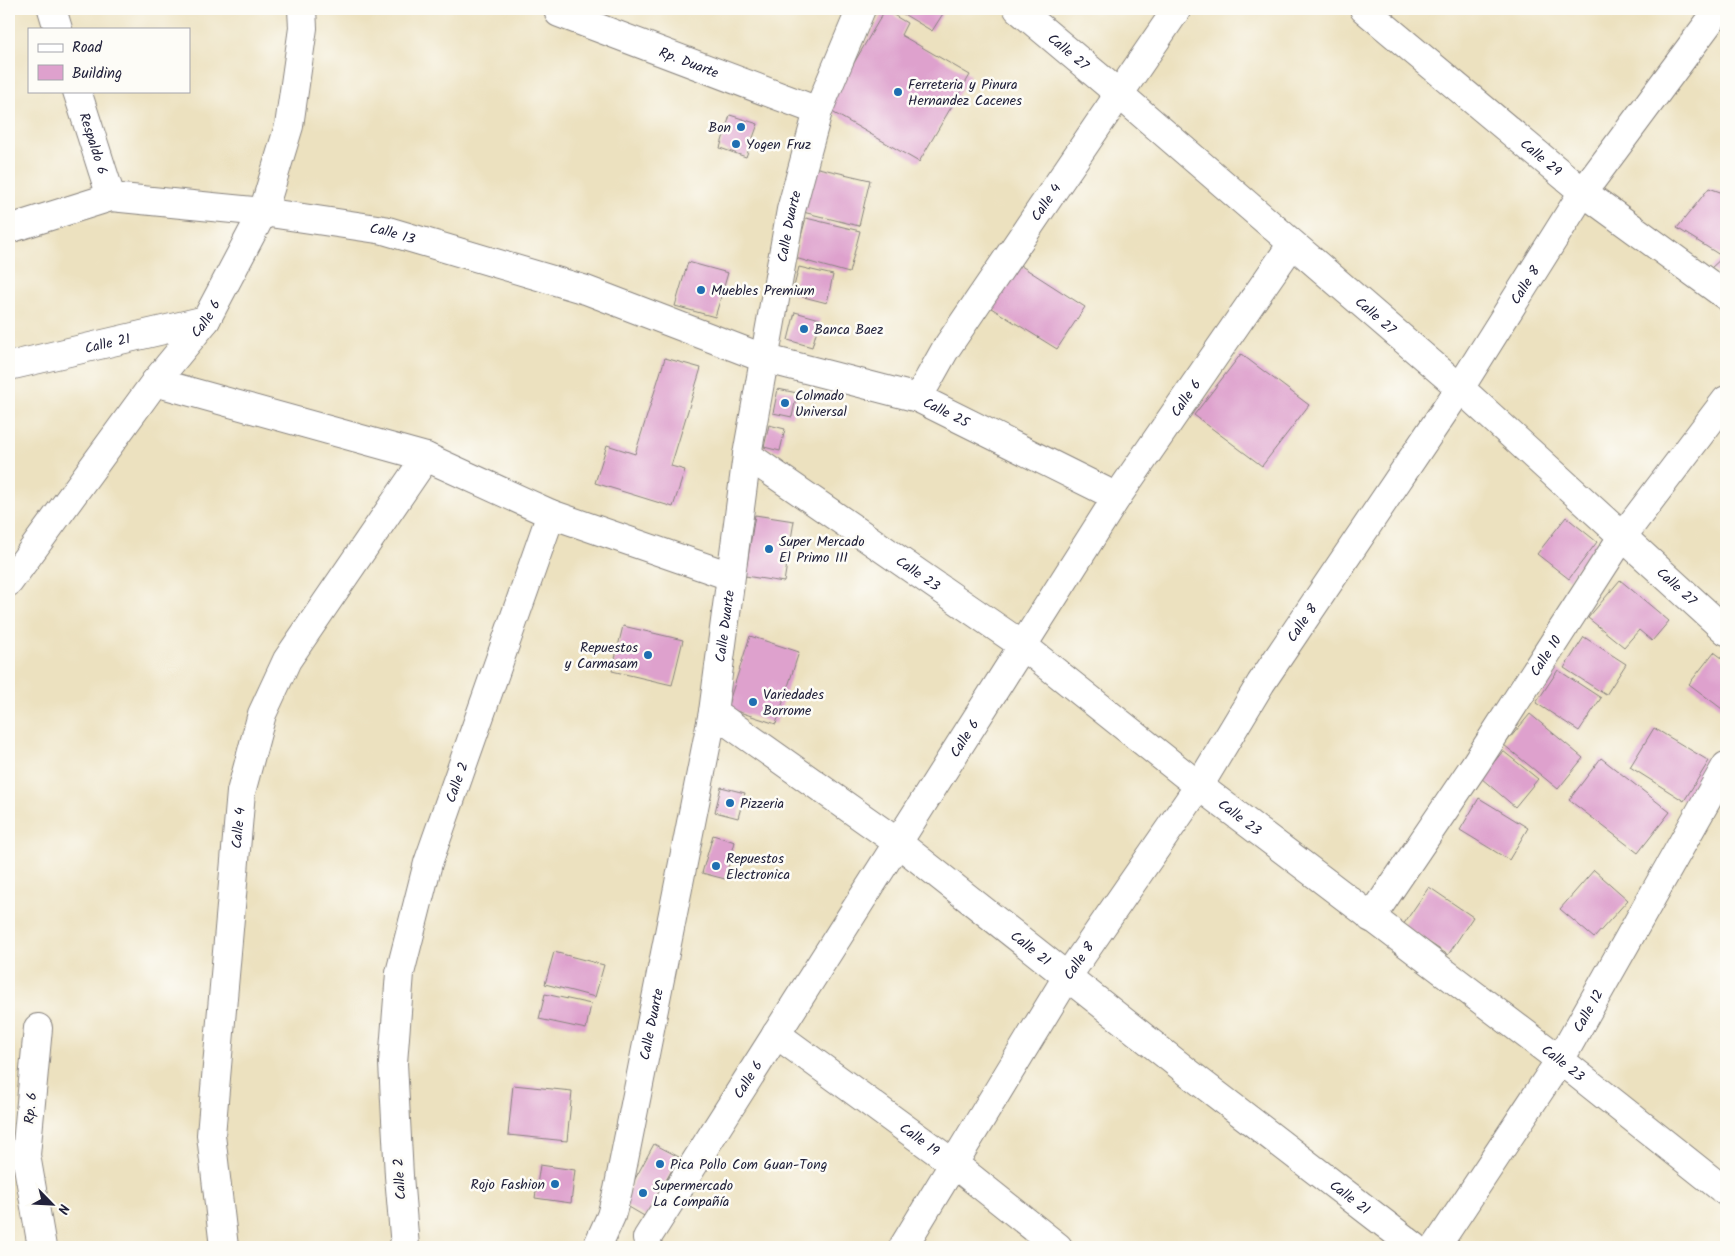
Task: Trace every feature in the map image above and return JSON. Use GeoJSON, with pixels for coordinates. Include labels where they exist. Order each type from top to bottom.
{"type":"FeatureCollection","features":[{"type":"Feature","properties":{"kind":"street"},"geometry":{"type":"LineString","coordinates":[[52,9],[58,28]]}},
{"type":"Feature","properties":{"kind":"street","name":"Calle 6"},"geometry":{"type":"LineString","coordinates":[[9,582],[155,382],[206,320],[263,212],[289,126],[303,28],[302,9]]}},
{"type":"Feature","properties":{"kind":"street","name":"Calle Duarte"},"geometry":{"type":"LineString","coordinates":[[597,1247],[611,1216],[713,712],[747,455],[791,210],[818,111],[861,9]]}},
{"type":"Feature","properties":{"kind":"street","name":"Calle 27"},"geometry":{"type":"LineString","coordinates":[[1018,9],[1460,388],[1726,631]]}},
{"type":"Feature","properties":{"kind":"street","name":"Calle 4"},"geometry":{"type":"LineString","coordinates":[[918,398],[945,350],[1118,93],[1177,9]]}},
{"type":"Feature","properties":{"kind":"street","name":"Calle 29"},"geometry":{"type":"LineString","coordinates":[[1364,9],[1583,192],[1726,296]]}},
{"type":"Feature","properties":{"kind":"street","name":"Calle 8"},"geometry":{"type":"LineString","coordinates":[[903,1247],[1067,977],[1198,786],[1261,683],[1460,388],[1583,192],[1718,9]]}},
{"type":"Feature","properties":{"kind":"street","name":"Rp. Duarte"},"geometry":{"type":"LineString","coordinates":[[559,13],[818,111]]}},
{"type":"Feature","properties":{"kind":"street","name":"Respaldo 6"},"geometry":{"type":"LineString","coordinates":[[76,92],[111,197]]}},
{"type":"Feature","properties":{"kind":"street","name":"Calle 13"},"geometry":{"type":"LineString","coordinates":[[9,229],[111,197],[263,212],[384,230],[586,290],[763,358]]}},
{"type":"Feature","properties":{"kind":"street","name":"Calle 6"},"geometry":{"type":"LineString","coordinates":[[654,1243],[776,1034],[1022,645],[1117,497],[1292,244]]}},
{"type":"Feature","properties":{"kind":"street","name":"Calle 21"},"geometry":{"type":"LineString","coordinates":[[9,366],[206,320]]}},
{"type":"Feature","properties":{"kind":"street","name":"Calle 25"},"geometry":{"type":"LineString","coordinates":[[763,358],[918,398],[1117,497]]}},
{"type":"Feature","properties":{"kind":"street"},"geometry":{"type":"LineString","coordinates":[[155,382],[426,457],[551,514],[730,576]]}},
{"type":"Feature","properties":{"kind":"street","name":"Calle 10"},"geometry":{"type":"LineString","coordinates":[[1370,918],[1476,763],[1622,537],[1726,400]]}},
{"type":"Feature","properties":{"kind":"street","name":"Calle 23"},"geometry":{"type":"LineString","coordinates":[[747,455],[1022,645],[1198,786],[1560,1060],[1726,1192]]}},
{"type":"Feature","properties":{"kind":"street","name":"Calle 4"},"geometry":{"type":"LineString","coordinates":[[224,1247],[210,1135],[241,792],[262,714],[287,660],[426,457]]}},
{"type":"Feature","properties":{"kind":"street","name":"Calle 2"},"geometry":{"type":"LineString","coordinates":[[405,1247],[392,1064],[400,973],[428,863],[551,514]]}},
{"type":"Feature","properties":{"kind":"street","name":"Calle 21"},"geometry":{"type":"LineString","coordinates":[[713,712],[897,842],[1067,977],[1415,1247]]}},
{"type":"Feature","properties":{"kind":"street","name":"Calle 12"},"geometry":{"type":"LineString","coordinates":[[1436,1247],[1560,1060],[1726,766]]}},
{"type":"Feature","properties":{"kind":"street","name":"Rp. 6"},"geometry":{"type":"LineString","coordinates":[[38,1028],[26,1155],[42,1247]]}},
{"type":"Feature","properties":{"kind":"street","name":"Calle 19"},"geometry":{"type":"LineString","coordinates":[[776,1034],[954,1164],[1058,1247]]}},
{"type":"Feature","properties":{"kind":"street"},"geometry":{"type":"LineString","coordinates":[[611,1216],[654,1243]]}},
{"type":"Feature","properties":{"kind":"building"},"geometry":{"type":"Polygon","coordinates":[[[895,9],[946,9],[932,31],[895,9]]]}},
{"type":"Feature","properties":{"kind":"building","name":"Ferreteria y Pinura Hernandez Cacenes"},"geometry":{"type":"Polygon","coordinates":[[[885,10],[907,23],[901,35],[970,75],[919,162],[827,109],[885,10]]]}},
{"type":"Feature","properties":{"kind":"building"},"geometry":{"type":"Polygon","coordinates":[[[730,115],[758,124],[746,157],[720,148],[730,115]]]}},
{"type":"Feature","properties":{"kind":"building"},"geometry":{"type":"Polygon","coordinates":[[[814,167],[870,180],[859,226],[803,212],[814,167]]]}},
{"type":"Feature","properties":{"kind":"building"},"geometry":{"type":"Polygon","coordinates":[[[1709,188],[1726,194],[1726,279],[1710,269],[1723,257],[1677,228],[1709,188]]]}},
{"type":"Feature","properties":{"kind":"building"},"geometry":{"type":"Polygon","coordinates":[[[806,218],[860,231],[849,273],[795,258],[806,218]]]}},
{"type":"Feature","properties":{"kind":"building"},"geometry":{"type":"Polygon","coordinates":[[[1012,260],[1085,307],[1057,349],[983,303],[1012,260]]]}},
{"type":"Feature","properties":{"kind":"building","name":"Muebles Premium"},"geometry":{"type":"Polygon","coordinates":[[[688,262],[728,273],[715,317],[675,306],[688,262]]]}},
{"type":"Feature","properties":{"kind":"building"},"geometry":{"type":"Polygon","coordinates":[[[799,267],[833,275],[827,303],[792,294],[799,267]]]}},
{"type":"Feature","properties":{"kind":"building","name":"Banca Baez"},"geometry":{"type":"Polygon","coordinates":[[[795,312],[820,319],[812,347],[788,340],[795,312]]]}},
{"type":"Feature","properties":{"kind":"building"},"geometry":{"type":"Polygon","coordinates":[[[1241,354],[1309,405],[1262,466],[1194,415],[1241,354]]]}},
{"type":"Feature","properties":{"kind":"building"},"geometry":{"type":"Polygon","coordinates":[[[665,358],[701,368],[671,466],[685,470],[673,507],[595,483],[607,445],[635,454],[665,358]]]}},
{"type":"Feature","properties":{"kind":"building","name":"Colmado Universal"},"geometry":{"type":"Polygon","coordinates":[[[778,389],[797,393],[792,417],[773,413],[778,389]]]}},
{"type":"Feature","properties":{"kind":"building"},"geometry":{"type":"Polygon","coordinates":[[[769,425],[785,429],[780,451],[764,447],[769,425]]]}},
{"type":"Feature","properties":{"kind":"building","name":"Super Mercado El Primo III"},"geometry":{"type":"Polygon","coordinates":[[[755,515],[794,521],[784,582],[745,576],[755,515]]]}},
{"type":"Feature","properties":{"kind":"building"},"geometry":{"type":"Polygon","coordinates":[[[1566,517],[1597,542],[1569,579],[1537,554],[1566,517]]]}},
{"type":"Feature","properties":{"kind":"building"},"geometry":{"type":"Polygon","coordinates":[[[1620,580],[1669,621],[1652,641],[1639,630],[1624,647],[1588,618],[1620,580]]]}},
{"type":"Feature","properties":{"kind":"building","name":"Repuestos y Carmasam"},"geometry":{"type":"Polygon","coordinates":[[[623,626],[683,640],[672,685],[612,671],[623,626]]]}},
{"type":"Feature","properties":{"kind":"building"},"geometry":{"type":"Polygon","coordinates":[[[750,636],[799,652],[776,724],[727,708],[750,636]]]}},
{"type":"Feature","properties":{"kind":"building"},"geometry":{"type":"Polygon","coordinates":[[[1584,637],[1626,664],[1606,695],[1564,668],[1584,637]]]}},
{"type":"Feature","properties":{"kind":"building"},"geometry":{"type":"Polygon","coordinates":[[[1714,652],[1726,661],[1726,712],[1689,684],[1714,652]]]}},
{"type":"Feature","properties":{"kind":"building"},"geometry":{"type":"Polygon","coordinates":[[[1558,670],[1601,698],[1579,731],[1536,703],[1558,670]]]}},
{"type":"Feature","properties":{"kind":"building"},"geometry":{"type":"Polygon","coordinates":[[[1530,714],[1583,758],[1558,789],[1504,745],[1530,714]]]}},
{"type":"Feature","properties":{"kind":"building"},"geometry":{"type":"Polygon","coordinates":[[[1654,728],[1709,761],[1684,801],[1630,767],[1654,728]]]}},
{"type":"Feature","properties":{"kind":"building"},"geometry":{"type":"Polygon","coordinates":[[[1503,751],[1538,779],[1515,807],[1481,778],[1503,751]]]}},
{"type":"Feature","properties":{"kind":"building"},"geometry":{"type":"Polygon","coordinates":[[[1601,758],[1670,812],[1638,853],[1569,800],[1601,758]]]}},
{"type":"Feature","properties":{"kind":"building","name":"Pizzeria"},"geometry":{"type":"Polygon","coordinates":[[[721,787],[745,793],[738,818],[715,812],[721,787]]]}},
{"type":"Feature","properties":{"kind":"building"},"geometry":{"type":"Polygon","coordinates":[[[1479,798],[1528,828],[1509,860],[1460,830],[1479,798]]]}},
{"type":"Feature","properties":{"kind":"building"},"geometry":{"type":"Polygon","coordinates":[[[713,835],[735,842],[725,879],[702,873],[713,835]]]}},
{"type":"Feature","properties":{"kind":"building"},"geometry":{"type":"Polygon","coordinates":[[[1594,870],[1628,900],[1594,938],[1560,909],[1594,870]]]}},
{"type":"Feature","properties":{"kind":"building"},"geometry":{"type":"Polygon","coordinates":[[[1429,887],[1473,917],[1448,955],[1403,925],[1429,887]]]}},
{"type":"Feature","properties":{"kind":"building"},"geometry":{"type":"Polygon","coordinates":[[[554,952],[604,965],[595,997],[545,984],[554,952]]]}},
{"type":"Feature","properties":{"kind":"building"},"geometry":{"type":"Polygon","coordinates":[[[545,994],[591,1004],[586,1029],[539,1019],[545,994]]]}},
{"type":"Feature","properties":{"kind":"building"},"geometry":{"type":"Polygon","coordinates":[[[513,1085],[572,1091],[567,1141],[508,1135],[513,1085]]]}},
{"type":"Feature","properties":{"kind":"building"},"geometry":{"type":"Polygon","coordinates":[[[654,1144],[679,1157],[646,1217],[622,1203],[654,1144]]]}},
{"type":"Feature","properties":{"kind":"building","name":"Rojo Fashion"},"geometry":{"type":"Polygon","coordinates":[[[540,1165],[575,1170],[571,1203],[535,1198],[540,1165]]]}},
{"type":"Feature","properties":{"kind":"place","name":"Ferreteria y Pinura Hernandez Cacenes"},"geometry":{"type":"Point","coordinates":[898,92]}},
{"type":"Feature","properties":{"kind":"place","name":"Bon"},"geometry":{"type":"Point","coordinates":[741,127]}},
{"type":"Feature","properties":{"kind":"place","name":"Yogen Fruz"},"geometry":{"type":"Point","coordinates":[736,144]}},
{"type":"Feature","properties":{"kind":"place","name":"Muebles Premium"},"geometry":{"type":"Point","coordinates":[701,290]}},
{"type":"Feature","properties":{"kind":"place","name":"Banca Baez"},"geometry":{"type":"Point","coordinates":[804,329]}},
{"type":"Feature","properties":{"kind":"place","name":"Colmado Universal"},"geometry":{"type":"Point","coordinates":[785,403]}},
{"type":"Feature","properties":{"kind":"place","name":"Super Mercado El Primo III"},"geometry":{"type":"Point","coordinates":[769,549]}},
{"type":"Feature","properties":{"kind":"place","name":"Repuestos y Carmasam"},"geometry":{"type":"Point","coordinates":[648,655]}},
{"type":"Feature","properties":{"kind":"place","name":"Variedades Borrome"},"geometry":{"type":"Point","coordinates":[753,702]}},
{"type":"Feature","properties":{"kind":"place","name":"Pizzeria"},"geometry":{"type":"Point","coordinates":[730,803]}},
{"type":"Feature","properties":{"kind":"place","name":"Repuestos Electronica"},"geometry":{"type":"Point","coordinates":[716,866]}},
{"type":"Feature","properties":{"kind":"place","name":"Pica Pollo Com Guan-Tong"},"geometry":{"type":"Point","coordinates":[660,1164]}},
{"type":"Feature","properties":{"kind":"place","name":"Rojo Fashion"},"geometry":{"type":"Point","coordinates":[555,1184]}},
{"type":"Feature","properties":{"kind":"place","name":"Supermercado La Compañía"},"geometry":{"type":"Point","coordinates":[643,1193]}}]}
